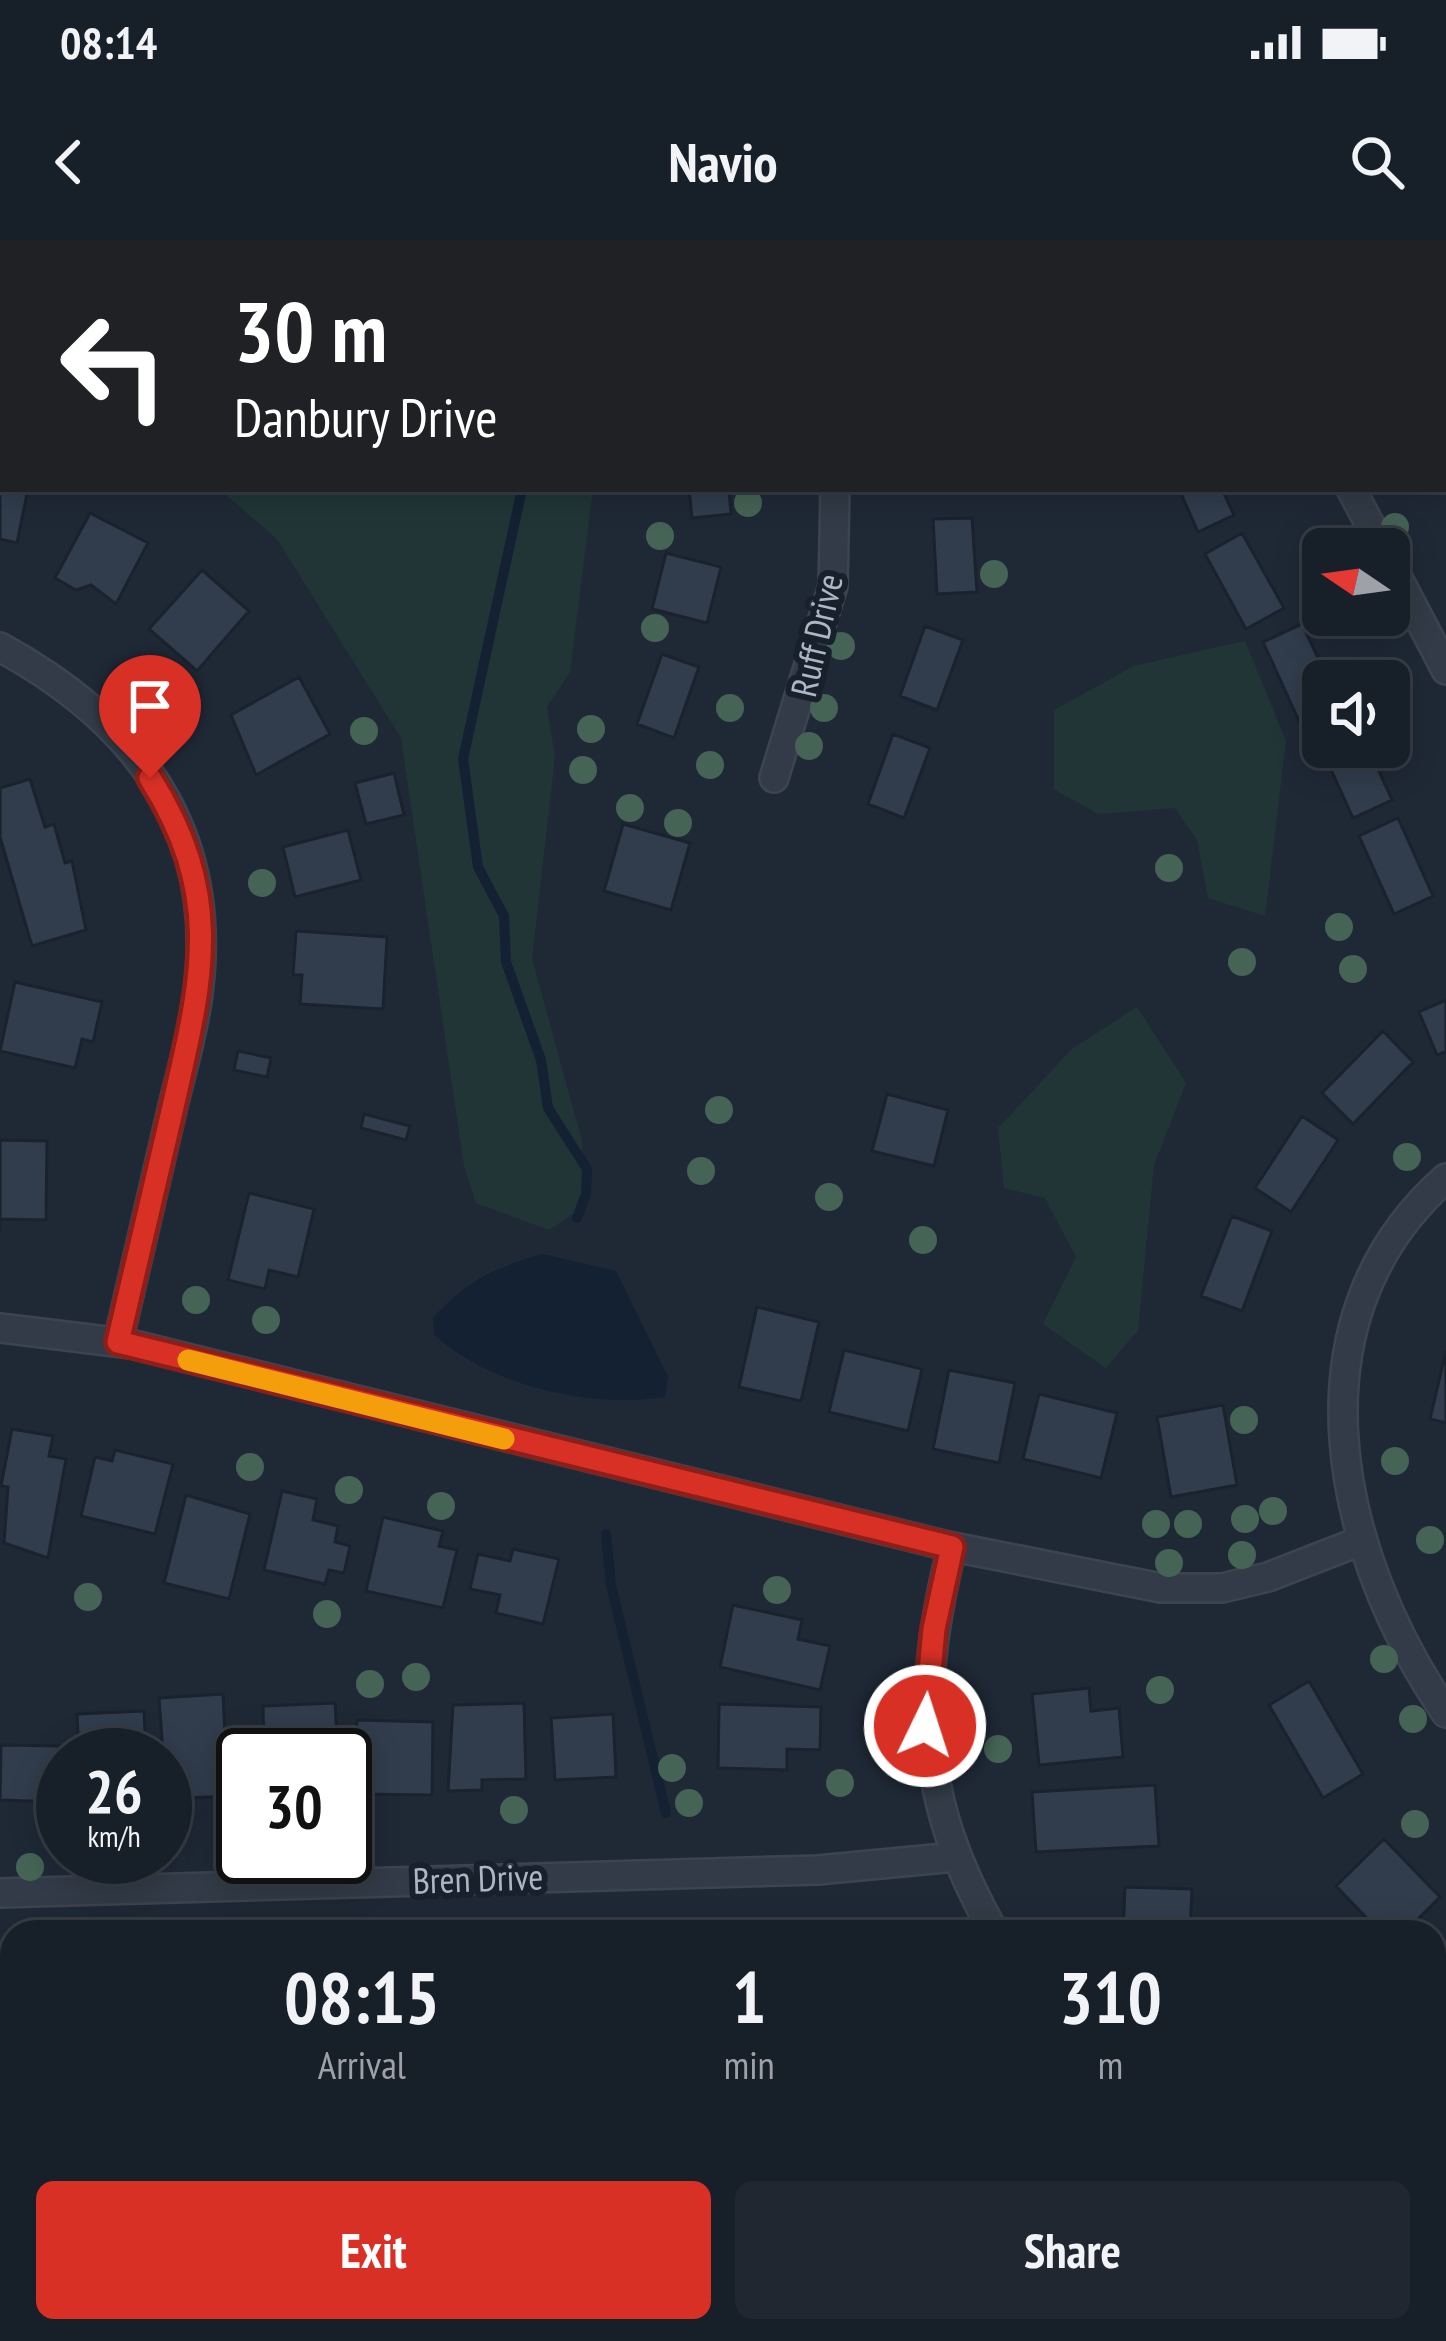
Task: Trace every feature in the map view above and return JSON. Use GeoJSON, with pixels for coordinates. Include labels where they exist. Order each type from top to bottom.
{"type":"FeatureCollection","features":[{"type":"Feature","properties":{"kind":"street","name":"Ruff Drive"},"geometry":{"type":"LineString","coordinates":[[774,778],[833,586],[835,492]]}},
{"type":"Feature","properties":{"kind":"street"},"geometry":{"type":"LineString","coordinates":[[1353,492],[1371,528]]}},
{"type":"Feature","properties":{"kind":"street"},"geometry":{"type":"LineString","coordinates":[[1410,601],[1446,670]]}},
{"type":"Feature","properties":{"kind":"street"},"geometry":{"type":"LineString","coordinates":[[0,647],[63,682],[131,748],[179,824],[200,899],[202,947],[194,1024],[118,1342]]}},
{"type":"Feature","properties":{"kind":"street"},"geometry":{"type":"LineString","coordinates":[[1446,1178],[1385,1246],[1354,1314],[1342,1411],[1348,1478],[1363,1540],[1392,1619],[1446,1713]]}},
{"type":"Feature","properties":{"kind":"street"},"geometry":{"type":"LineString","coordinates":[[0,1328],[118,1342],[952,1547],[1161,1588],[1222,1588],[1252,1581],[1308,1565],[1363,1540]]}},
{"type":"Feature","properties":{"kind":"street"},"geometry":{"type":"LineString","coordinates":[[952,1547],[934,1629],[925,1726],[940,1814],[955,1857],[988,1920]]}},
{"type":"Feature","properties":{"kind":"street","name":"Bren Drive"},"geometry":{"type":"LineString","coordinates":[[0,1893],[818,1870],[955,1857]]}},
{"type":"Feature","properties":{"kind":"green space"},"geometry":{"type":"Polygon","coordinates":[[[222,492],[593,492],[570,672],[547,707],[555,757],[532,959],[582,1141],[586,1205],[549,1230],[476,1203],[464,1166],[401,738],[277,539],[222,492]]]}},
{"type":"Feature","properties":{"kind":"green space"},"geometry":{"type":"Polygon","coordinates":[[[1245,641],[1286,741],[1265,916],[1208,898],[1197,840],[1175,808],[1098,814],[1054,789],[1054,710],[1134,666],[1245,641]]]}},
{"type":"Feature","properties":{"kind":"green space"},"geometry":{"type":"Polygon","coordinates":[[[1137,1007],[1186,1083],[1154,1165],[1138,1330],[1106,1368],[1043,1324],[1076,1257],[1045,1198],[1004,1188],[998,1128],[1072,1049],[1137,1007]]]}},
{"type":"Feature","properties":{"kind":"water"},"geometry":{"type":"Polygon","coordinates":[[[542,1254],[616,1271],[668,1377],[665,1397],[605,1400],[543,1390],[484,1368],[434,1335],[433,1318],[469,1285],[495,1270],[542,1254]]]}},
{"type":"Feature","properties":{"kind":"building"},"geometry":{"type":"Polygon","coordinates":[[[0,492],[27,492],[17,543],[0,539],[0,492]]]}},
{"type":"Feature","properties":{"kind":"building"},"geometry":{"type":"Polygon","coordinates":[[[689,492],[729,492],[731,514],[692,518],[689,492]]]}},
{"type":"Feature","properties":{"kind":"building"},"geometry":{"type":"Polygon","coordinates":[[[1180,492],[1223,492],[1234,515],[1198,532],[1180,492]]]}},
{"type":"Feature","properties":{"kind":"building"},"geometry":{"type":"Polygon","coordinates":[[[90,513],[148,543],[116,604],[91,585],[76,590],[55,578],[90,513]]]}},
{"type":"Feature","properties":{"kind":"building"},"geometry":{"type":"Polygon","coordinates":[[[972,518],[977,592],[937,594],[933,519],[972,518]]]}},
{"type":"Feature","properties":{"kind":"building"},"geometry":{"type":"Polygon","coordinates":[[[1242,533],[1284,608],[1246,629],[1205,554],[1242,533]]]}},
{"type":"Feature","properties":{"kind":"building"},"geometry":{"type":"Polygon","coordinates":[[[666,553],[721,567],[707,623],[652,609],[666,553]]]}},
{"type":"Feature","properties":{"kind":"building"},"geometry":{"type":"Polygon","coordinates":[[[202,570],[249,611],[197,671],[149,629],[202,570]]]}},
{"type":"Feature","properties":{"kind":"building"},"geometry":{"type":"Polygon","coordinates":[[[1302,624],[1302,636],[1308,636],[1319,660],[1302,660],[1302,720],[1299,721],[1263,642],[1302,624]]]}},
{"type":"Feature","properties":{"kind":"building"},"geometry":{"type":"Polygon","coordinates":[[[925,626],[963,640],[937,710],[900,696],[925,626]]]}},
{"type":"Feature","properties":{"kind":"building"},"geometry":{"type":"Polygon","coordinates":[[[662,654],[699,667],[674,738],[637,724],[662,654]]]}},
{"type":"Feature","properties":{"kind":"building"},"geometry":{"type":"Polygon","coordinates":[[[299,677],[330,734],[256,775],[231,715],[299,677]]]}},
{"type":"Feature","properties":{"kind":"building"},"geometry":{"type":"Polygon","coordinates":[[[893,734],[930,748],[904,818],[868,804],[893,734]]]}},
{"type":"Feature","properties":{"kind":"building"},"geometry":{"type":"Polygon","coordinates":[[[1330,768],[1378,768],[1392,800],[1353,818],[1330,768]]]}},
{"type":"Feature","properties":{"kind":"building"},"geometry":{"type":"Polygon","coordinates":[[[394,773],[404,815],[366,824],[355,783],[394,773]]]}},
{"type":"Feature","properties":{"kind":"building"},"geometry":{"type":"Polygon","coordinates":[[[30,779],[45,827],[54,824],[65,863],[72,861],[86,930],[32,946],[0,837],[0,788],[30,779]]]}},
{"type":"Feature","properties":{"kind":"building"},"geometry":{"type":"Polygon","coordinates":[[[1398,818],[1433,896],[1394,914],[1359,836],[1398,818]]]}},
{"type":"Feature","properties":{"kind":"building"},"geometry":{"type":"Polygon","coordinates":[[[623,824],[690,843],[671,910],[604,891],[623,824]]]}},
{"type":"Feature","properties":{"kind":"building"},"geometry":{"type":"Polygon","coordinates":[[[348,830],[361,880],[295,897],[283,847],[348,830]]]}},
{"type":"Feature","properties":{"kind":"building"},"geometry":{"type":"Polygon","coordinates":[[[296,931],[387,937],[383,1009],[300,1004],[302,975],[293,975],[296,931]]]}},
{"type":"Feature","properties":{"kind":"building"},"geometry":{"type":"Polygon","coordinates":[[[15,982],[102,1002],[93,1042],[82,1039],[75,1068],[0,1051],[15,982]]]}},
{"type":"Feature","properties":{"kind":"building"},"geometry":{"type":"Polygon","coordinates":[[[1446,1000],[1446,1051],[1437,1055],[1419,1012],[1446,1000]]]}},
{"type":"Feature","properties":{"kind":"building"},"geometry":{"type":"Polygon","coordinates":[[[1383,1031],[1413,1062],[1353,1124],[1322,1093],[1383,1031]]]}},
{"type":"Feature","properties":{"kind":"building"},"geometry":{"type":"Polygon","coordinates":[[[238,1051],[271,1058],[267,1077],[234,1070],[238,1051]]]}},
{"type":"Feature","properties":{"kind":"building"},"geometry":{"type":"Polygon","coordinates":[[[887,1094],[948,1110],[934,1166],[872,1151],[887,1094]]]}},
{"type":"Feature","properties":{"kind":"building"},"geometry":{"type":"Polygon","coordinates":[[[364,1114],[410,1126],[406,1140],[361,1128],[364,1114]]]}},
{"type":"Feature","properties":{"kind":"building"},"geometry":{"type":"Polygon","coordinates":[[[1302,1116],[1338,1140],[1291,1212],[1255,1188],[1302,1116]]]}},
{"type":"Feature","properties":{"kind":"building"},"geometry":{"type":"Polygon","coordinates":[[[0,1140],[47,1141],[46,1220],[0,1219],[0,1140]]]}},
{"type":"Feature","properties":{"kind":"building"},"geometry":{"type":"Polygon","coordinates":[[[249,1193],[314,1209],[298,1277],[269,1270],[265,1289],[228,1280],[249,1193]]]}},
{"type":"Feature","properties":{"kind":"building"},"geometry":{"type":"Polygon","coordinates":[[[1232,1216],[1272,1231],[1242,1311],[1201,1296],[1232,1216]]]}},
{"type":"Feature","properties":{"kind":"building"},"geometry":{"type":"Polygon","coordinates":[[[757,1307],[819,1322],[801,1401],[739,1387],[757,1307]]]}},
{"type":"Feature","properties":{"kind":"building"},"geometry":{"type":"Polygon","coordinates":[[[844,1350],[922,1369],[908,1431],[829,1412],[844,1350]]]}},
{"type":"Feature","properties":{"kind":"building"},"geometry":{"type":"Polygon","coordinates":[[[1446,1351],[1446,1423],[1430,1419],[1446,1351]]]}},
{"type":"Feature","properties":{"kind":"building"},"geometry":{"type":"Polygon","coordinates":[[[949,1370],[1015,1383],[999,1463],[933,1449],[949,1370]]]}},
{"type":"Feature","properties":{"kind":"building"},"geometry":{"type":"Polygon","coordinates":[[[1039,1394],[1117,1413],[1101,1478],[1023,1459],[1039,1394]]]}},
{"type":"Feature","properties":{"kind":"building"},"geometry":{"type":"Polygon","coordinates":[[[1223,1405],[1237,1485],[1171,1497],[1157,1417],[1223,1405]]]}},
{"type":"Feature","properties":{"kind":"building"},"geometry":{"type":"Polygon","coordinates":[[[12,1429],[53,1436],[49,1456],[66,1459],[48,1558],[4,1543],[8,1487],[1,1486],[12,1429]]]}},
{"type":"Feature","properties":{"kind":"building"},"geometry":{"type":"Polygon","coordinates":[[[115,1450],[173,1464],[155,1534],[81,1516],[95,1457],[112,1461],[115,1450]]]}},
{"type":"Feature","properties":{"kind":"building"},"geometry":{"type":"Polygon","coordinates":[[[282,1491],[317,1499],[313,1520],[338,1526],[335,1542],[350,1546],[344,1573],[329,1570],[325,1584],[264,1570],[282,1491]]]}},
{"type":"Feature","properties":{"kind":"building"},"geometry":{"type":"Polygon","coordinates":[[[186,1495],[250,1514],[229,1599],[164,1583],[186,1495]]]}},
{"type":"Feature","properties":{"kind":"building"},"geometry":{"type":"Polygon","coordinates":[[[383,1517],[443,1531],[439,1546],[457,1550],[443,1608],[366,1591],[383,1517]]]}},
{"type":"Feature","properties":{"kind":"building"},"geometry":{"type":"Polygon","coordinates":[[[513,1549],[559,1559],[543,1624],[496,1613],[500,1595],[470,1589],[478,1554],[510,1561],[513,1549]]]}},
{"type":"Feature","properties":{"kind":"building"},"geometry":{"type":"Polygon","coordinates":[[[733,1605],[802,1620],[798,1639],[830,1646],[820,1690],[720,1667],[733,1605]]]}},
{"type":"Feature","properties":{"kind":"building"},"geometry":{"type":"Polygon","coordinates":[[[1309,1681],[1363,1774],[1323,1798],[1269,1705],[1309,1681]]]}},
{"type":"Feature","properties":{"kind":"building"},"geometry":{"type":"Polygon","coordinates":[[[1089,1688],[1091,1711],[1119,1708],[1123,1757],[1039,1765],[1032,1694],[1089,1688]]]}},
{"type":"Feature","properties":{"kind":"building"},"geometry":{"type":"Polygon","coordinates":[[[223,1694],[225,1728],[216,1728],[216,1797],[192,1798],[192,1728],[161,1728],[159,1698],[223,1694]]]}},
{"type":"Feature","properties":{"kind":"building"},"geometry":{"type":"Polygon","coordinates":[[[335,1703],[336,1728],[263,1728],[263,1706],[335,1703]]]}},
{"type":"Feature","properties":{"kind":"building"},"geometry":{"type":"Polygon","coordinates":[[[524,1703],[526,1779],[482,1780],[482,1790],[448,1791],[453,1705],[524,1703]]]}},
{"type":"Feature","properties":{"kind":"building"},"geometry":{"type":"Polygon","coordinates":[[[719,1704],[821,1707],[820,1750],[787,1749],[787,1770],[718,1768],[719,1704]]]}},
{"type":"Feature","properties":{"kind":"building"},"geometry":{"type":"Polygon","coordinates":[[[144,1711],[145,1728],[78,1728],[77,1714],[144,1711]]]}},
{"type":"Feature","properties":{"kind":"building"},"geometry":{"type":"Polygon","coordinates":[[[613,1714],[616,1777],[555,1780],[551,1718],[613,1714]]]}},
{"type":"Feature","properties":{"kind":"building"},"geometry":{"type":"Polygon","coordinates":[[[357,1720],[433,1722],[432,1795],[372,1794],[372,1728],[357,1728],[357,1720]]]}},
{"type":"Feature","properties":{"kind":"building"},"geometry":{"type":"Polygon","coordinates":[[[1,1745],[36,1746],[36,1801],[0,1800],[1,1745]]]}},
{"type":"Feature","properties":{"kind":"building"},"geometry":{"type":"Polygon","coordinates":[[[1155,1785],[1159,1846],[1036,1852],[1032,1792],[1155,1785]]]}},
{"type":"Feature","properties":{"kind":"building"},"geometry":{"type":"Polygon","coordinates":[[[1384,1839],[1440,1897],[1417,1920],[1369,1920],[1336,1886],[1384,1839]]]}},
{"type":"Feature","properties":{"kind":"building"},"geometry":{"type":"Polygon","coordinates":[[[1125,1887],[1192,1889],[1191,1920],[1124,1920],[1125,1887]]]}},
{"type":"Feature","properties":{"kind":"waterway"},"geometry":{"type":"LineString","coordinates":[[521,492],[463,759],[478,867],[504,916],[506,962],[541,1060],[548,1108],[587,1169],[586,1194],[577,1218]]}},
{"type":"Feature","properties":{"kind":"waterway"},"geometry":{"type":"LineString","coordinates":[[606,1534],[611,1585],[666,1813]]}},
{"type":"Feature","properties":{"kind":"slow traffic"},"geometry":{"type":"LineString","coordinates":[[188,1360],[504,1439]]}},
{"type":"Feature","properties":{"kind":"route"},"geometry":{"type":"LineString","coordinates":[[150,778],[179,824],[200,899],[202,947],[194,1024],[118,1342],[952,1547],[934,1629],[925,1726]]}}]}
